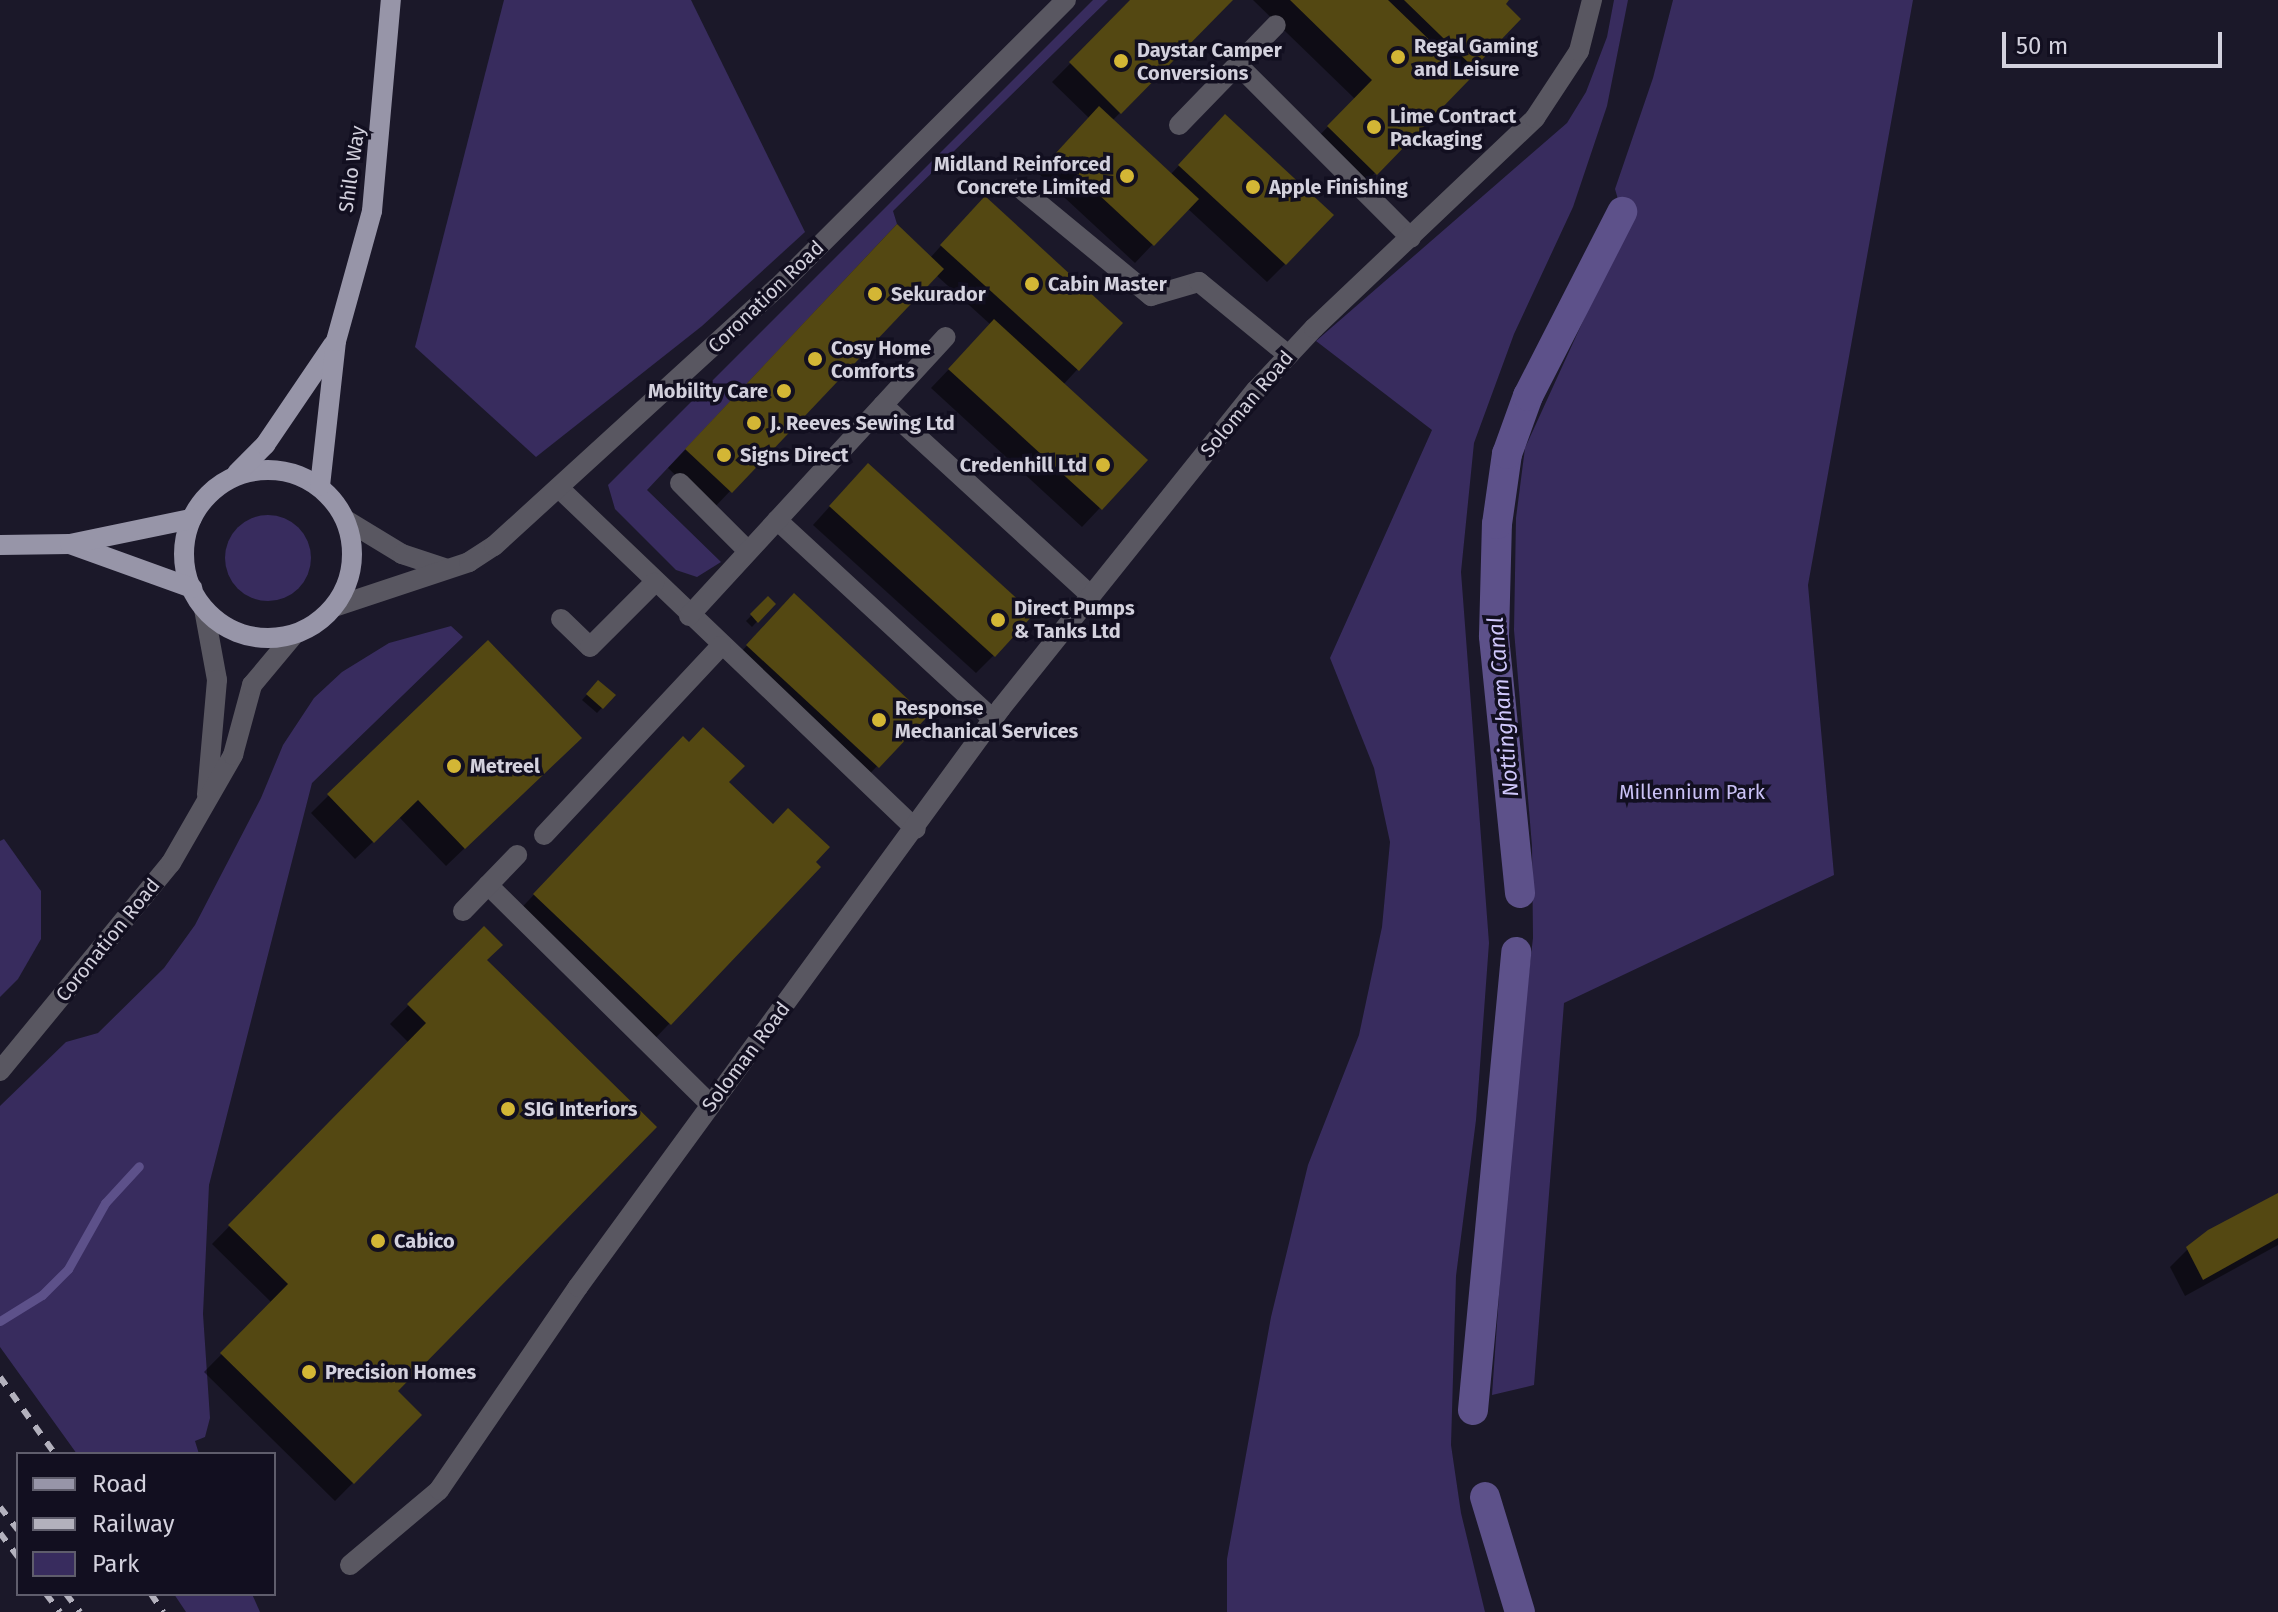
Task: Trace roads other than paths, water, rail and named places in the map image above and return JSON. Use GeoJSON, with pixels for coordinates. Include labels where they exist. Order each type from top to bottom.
{"type":"FeatureCollection","features":[{"type":"Feature","properties":{"kind":"main road","name":"Shilo Way"},"geometry":{"type":"LineString","coordinates":[[320,486],[336,341],[372,211],[391,0]]}},
{"type":"Feature","properties":{"kind":"main road","name":"Shilo Way"},"geometry":{"type":"LineString","coordinates":[[237,473],[265,445],[336,341]]}},
{"type":"Feature","properties":{"kind":"main road"},"geometry":{"type":"LineString","coordinates":[[290,472],[320,486],[346,520],[349,576],[334,607],[293,636],[250,639],[227,631],[204,609],[192,588],[184,550],[191,519],[214,488],[237,473],[290,472]]}},
{"type":"Feature","properties":{"kind":"main road"},"geometry":{"type":"LineString","coordinates":[[0,545],[70,544],[191,519]]}},
{"type":"Feature","properties":{"kind":"main road"},"geometry":{"type":"LineString","coordinates":[[70,544],[192,588]]}},
{"type":"Feature","properties":{"kind":"street","name":"Coronation Road"},"geometry":{"type":"LineString","coordinates":[[334,607],[447,569],[494,546],[777,288],[1066,0]]}},
{"type":"Feature","properties":{"kind":"street","name":"Soloman Road"},"geometry":{"type":"LineString","coordinates":[[350,1565],[439,1490],[578,1287],[916,829],[993,719],[1287,354],[1535,118],[1579,51],[1592,0]]}},
{"type":"Feature","properties":{"kind":"street"},"geometry":{"type":"LineString","coordinates":[[1179,125],[1276,25]]}},
{"type":"Feature","properties":{"kind":"street"},"geometry":{"type":"LineString","coordinates":[[1239,66],[1411,238]]}},
{"type":"Feature","properties":{"kind":"street"},"geometry":{"type":"LineString","coordinates":[[1020,188],[1151,296],[1199,282],[1287,354]]}},
{"type":"Feature","properties":{"kind":"street"},"geometry":{"type":"LineString","coordinates":[[689,616],[946,337]]}},
{"type":"Feature","properties":{"kind":"street"},"geometry":{"type":"LineString","coordinates":[[883,405],[1090,595]]}},
{"type":"Feature","properties":{"kind":"street"},"geometry":{"type":"LineString","coordinates":[[680,483],[748,551]]}},
{"type":"Feature","properties":{"kind":"street"},"geometry":{"type":"LineString","coordinates":[[560,489],[654,583],[916,829]]}},
{"type":"Feature","properties":{"kind":"street"},"geometry":{"type":"LineString","coordinates":[[346,520],[402,554],[447,569]]}},
{"type":"Feature","properties":{"kind":"street"},"geometry":{"type":"LineString","coordinates":[[777,520],[993,719]]}},
{"type":"Feature","properties":{"kind":"street"},"geometry":{"type":"LineString","coordinates":[[561,619],[590,647],[654,583]]}},
{"type":"Feature","properties":{"kind":"street","name":"Coronation Road"},"geometry":{"type":"LineString","coordinates":[[204,609],[217,680],[206,803]]}},
{"type":"Feature","properties":{"kind":"street","name":"Coronation Road"},"geometry":{"type":"LineString","coordinates":[[0,1071],[171,863],[233,755],[252,685],[293,636]]}},
{"type":"Feature","properties":{"kind":"street"},"geometry":{"type":"LineString","coordinates":[[544,835],[721,646]]}},
{"type":"Feature","properties":{"kind":"street"},"geometry":{"type":"LineString","coordinates":[[463,911],[517,855]]}},
{"type":"Feature","properties":{"kind":"street"},"geometry":{"type":"LineString","coordinates":[[488,885],[711,1105]]}},
{"type":"Feature","properties":{"kind":"waterway","name":"Nottingham Canal"},"geometry":{"type":"LineString","coordinates":[[1520,893],[1494,636],[1497,524],[1507,454],[1528,396],[1622,212]]}},
{"type":"Feature","properties":{"kind":"waterway","name":"Nottingham Canal"},"geometry":{"type":"LineString","coordinates":[[1473,1410],[1516,952]]}},
{"type":"Feature","properties":{"kind":"waterway"},"geometry":{"type":"LineString","coordinates":[[0,1321],[42,1295],[68,1269],[105,1203],[139,1166]]}},
{"type":"Feature","properties":{"kind":"waterway","name":"Nottingham Canal"},"geometry":{"type":"LineString","coordinates":[[1485,1497],[1520,1612]]}},
{"type":"Feature","properties":{"kind":"railway"},"geometry":{"type":"LineString","coordinates":[[0,1377],[54,1452]]}},
{"type":"Feature","properties":{"kind":"railway"},"geometry":{"type":"LineString","coordinates":[[0,1507],[16,1527]]}},
{"type":"Feature","properties":{"kind":"railway"},"geometry":{"type":"LineString","coordinates":[[0,1533],[16,1554]]}},
{"type":"Feature","properties":{"kind":"railway"},"geometry":{"type":"LineString","coordinates":[[48,1596],[60,1612]]}},
{"type":"Feature","properties":{"kind":"railway"},"geometry":{"type":"LineString","coordinates":[[68,1596],[80,1612]]}},
{"type":"Feature","properties":{"kind":"railway"},"geometry":{"type":"LineString","coordinates":[[152,1596],[163,1612]]}},
{"type":"Feature","properties":{"kind":"place","name":"Regal Gaming and Leisure"},"geometry":{"type":"Point","coordinates":[1398,57]}},
{"type":"Feature","properties":{"kind":"place","name":"Daystar Camper Conversions"},"geometry":{"type":"Point","coordinates":[1121,61]}},
{"type":"Feature","properties":{"kind":"place","name":"Lime Contract Packaging"},"geometry":{"type":"Point","coordinates":[1374,127]}},
{"type":"Feature","properties":{"kind":"place","name":"Midland Reinforced Concrete Limited"},"geometry":{"type":"Point","coordinates":[1127,176]}},
{"type":"Feature","properties":{"kind":"place","name":"Apple Finishing"},"geometry":{"type":"Point","coordinates":[1253,187]}},
{"type":"Feature","properties":{"kind":"place","name":"Cabin Master"},"geometry":{"type":"Point","coordinates":[1032,284]}},
{"type":"Feature","properties":{"kind":"place","name":"Sekurador"},"geometry":{"type":"Point","coordinates":[875,294]}},
{"type":"Feature","properties":{"kind":"place","name":"Cosy Home Comforts"},"geometry":{"type":"Point","coordinates":[815,359]}},
{"type":"Feature","properties":{"kind":"place","name":"Mobility Care"},"geometry":{"type":"Point","coordinates":[784,391]}},
{"type":"Feature","properties":{"kind":"place","name":"J. Reeves Sewing Ltd"},"geometry":{"type":"Point","coordinates":[754,423]}},
{"type":"Feature","properties":{"kind":"place","name":"Signs Direct"},"geometry":{"type":"Point","coordinates":[724,455]}},
{"type":"Feature","properties":{"kind":"place","name":"Credenhill Ltd"},"geometry":{"type":"Point","coordinates":[1103,465]}},
{"type":"Feature","properties":{"kind":"place","name":"Direct Pumps & Tanks Ltd"},"geometry":{"type":"Point","coordinates":[998,620]}},
{"type":"Feature","properties":{"kind":"place","name":"Response Mechanical Services"},"geometry":{"type":"Point","coordinates":[879,720]}},
{"type":"Feature","properties":{"kind":"place","name":"Metreel"},"geometry":{"type":"Point","coordinates":[454,766]}},
{"type":"Feature","properties":{"kind":"place","name":"SIG Interiors"},"geometry":{"type":"Point","coordinates":[508,1109]}},
{"type":"Feature","properties":{"kind":"place","name":"Cabico"},"geometry":{"type":"Point","coordinates":[378,1241]}},
{"type":"Feature","properties":{"kind":"place","name":"Precision Homes"},"geometry":{"type":"Point","coordinates":[309,1372]}},
{"type":"Feature","properties":{"kind":"park label","name":"Millennium Park"},"geometry":{"type":"Point","coordinates":[1692,792]}}]}
